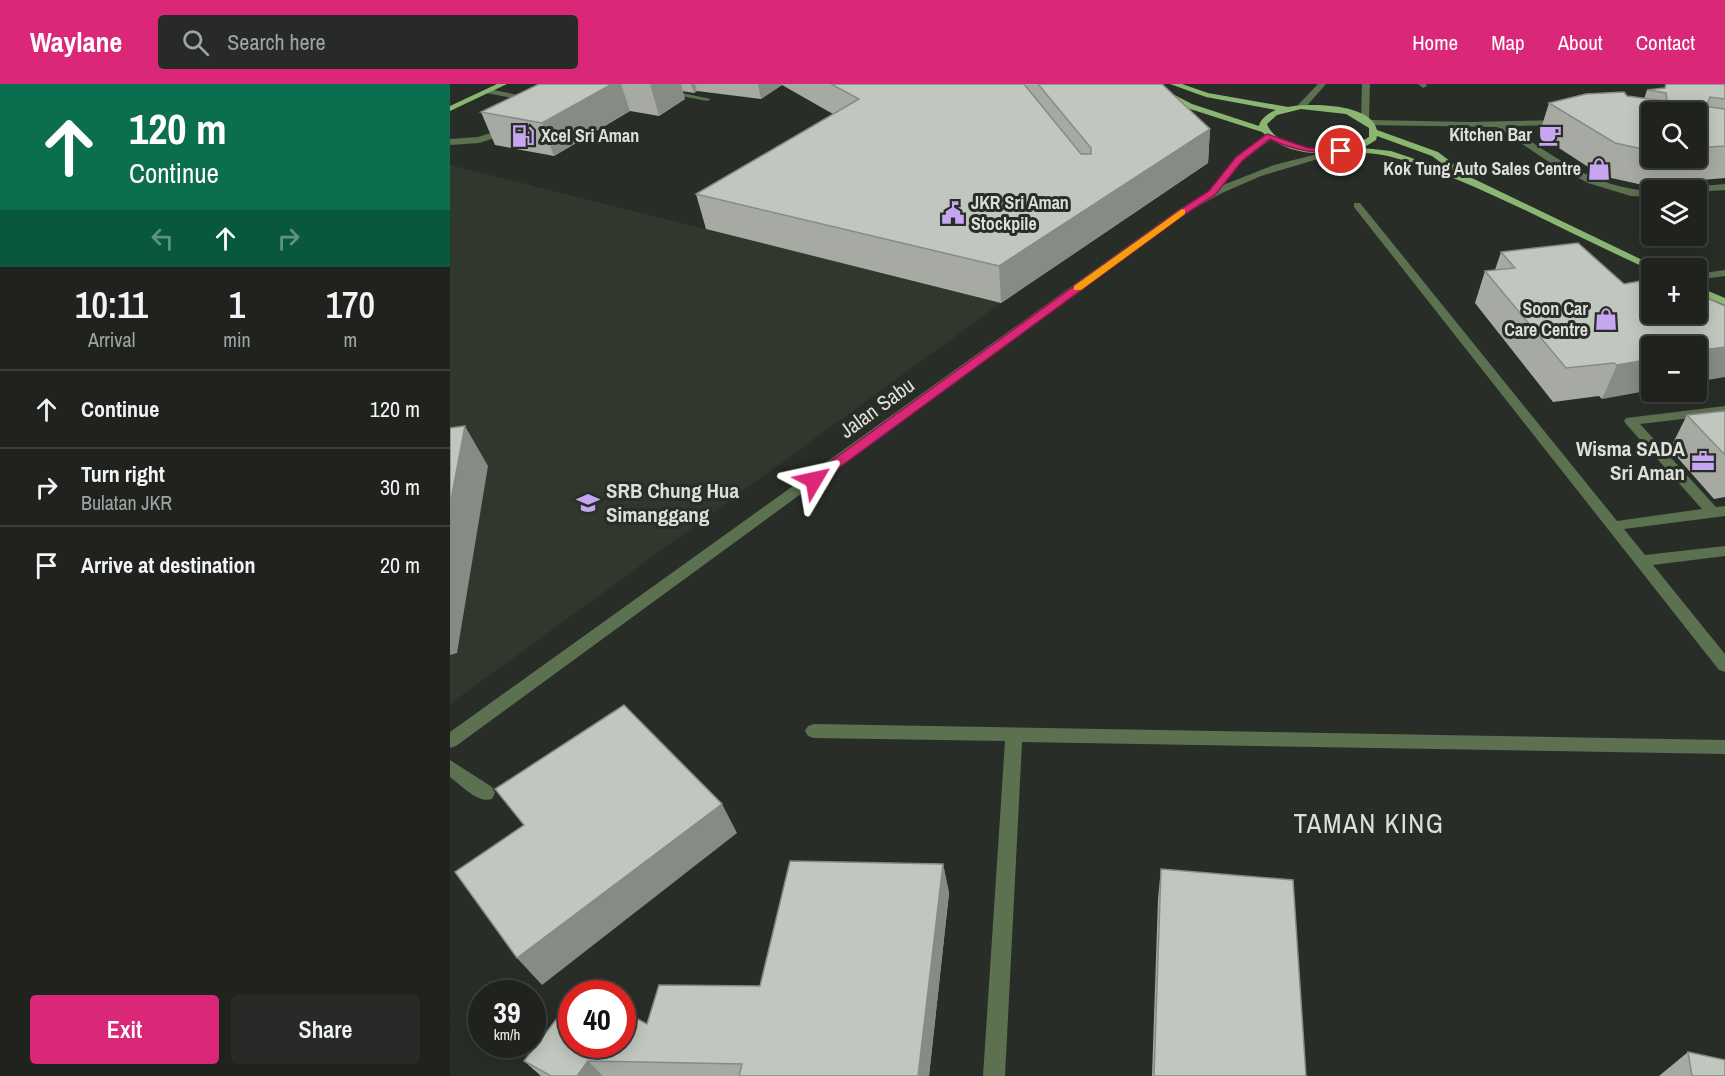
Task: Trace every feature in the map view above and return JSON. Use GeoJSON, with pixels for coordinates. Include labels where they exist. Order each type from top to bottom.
{"type":"FeatureCollection","features":[{"type":"Feature","properties":{"kind":"main road"},"geometry":{"type":"LineString","coordinates":[[450,109],[503,84]]}},
{"type":"Feature","properties":{"kind":"main road"},"geometry":{"type":"LineString","coordinates":[[1147,84],[1205,114],[1267,133],[1293,147],[1308,150],[1353,149],[1373,138],[1370,125]]}},
{"type":"Feature","properties":{"kind":"main road"},"geometry":{"type":"LineString","coordinates":[[1174,84],[1206,95],[1285,109],[1301,107],[1337,109],[1435,154],[1471,180]]}},
{"type":"Feature","properties":{"kind":"main road"},"geometry":{"type":"LineString","coordinates":[[1267,133],[1263,124],[1267,118],[1285,109]]}},
{"type":"Feature","properties":{"kind":"main road"},"geometry":{"type":"LineString","coordinates":[[1353,149],[1388,153],[1471,180],[1641,262]]}},
{"type":"Feature","properties":{"kind":"main road"},"geometry":{"type":"LineString","coordinates":[[1707,294],[1725,302]]}},
{"type":"Feature","properties":{"kind":"street"},"geometry":{"type":"LineString","coordinates":[[625,84],[707,99]]}},
{"type":"Feature","properties":{"kind":"street"},"geometry":{"type":"LineString","coordinates":[[1301,107],[1322,84]]}},
{"type":"Feature","properties":{"kind":"street"},"geometry":{"type":"LineString","coordinates":[[1366,84],[1370,125],[1568,122]]}},
{"type":"Feature","properties":{"kind":"street"},"geometry":{"type":"LineString","coordinates":[[489,91],[542,104]]}},
{"type":"Feature","properties":{"kind":"street"},"geometry":{"type":"LineString","coordinates":[[1499,124],[1592,183],[1616,191],[1641,193]]}},
{"type":"Feature","properties":{"kind":"street"},"geometry":{"type":"LineString","coordinates":[[450,142],[498,136],[520,125]]}},
{"type":"Feature","properties":{"kind":"street"},"geometry":{"type":"LineString","coordinates":[[1212,193],[1239,159],[1267,133]]}},
{"type":"Feature","properties":{"kind":"street"},"geometry":{"type":"LineString","coordinates":[[1212,193],[1286,163],[1341,151]]}},
{"type":"Feature","properties":{"kind":"street"},"geometry":{"type":"LineString","coordinates":[[1707,189],[1725,188]]}},
{"type":"Feature","properties":{"kind":"street","name":"Jalan Sabu"},"geometry":{"type":"LineString","coordinates":[[450,741],[1181,212],[1212,193]]}},
{"type":"Feature","properties":{"kind":"street"},"geometry":{"type":"LineString","coordinates":[[1357,205],[1725,666]]}},
{"type":"Feature","properties":{"kind":"street"},"geometry":{"type":"LineString","coordinates":[[1707,275],[1725,273]]}},
{"type":"Feature","properties":{"kind":"street"},"geometry":{"type":"LineString","coordinates":[[1719,512],[1630,421],[1725,410]]}},
{"type":"Feature","properties":{"kind":"street"},"geometry":{"type":"LineString","coordinates":[[1613,526],[1719,512]]}},
{"type":"Feature","properties":{"kind":"street"},"geometry":{"type":"LineString","coordinates":[[1641,561],[1725,551]]}},
{"type":"Feature","properties":{"kind":"street"},"geometry":{"type":"LineString","coordinates":[[814,732],[1725,747]]}},
{"type":"Feature","properties":{"kind":"street"},"geometry":{"type":"LineString","coordinates":[[994,1076],[1014,735]]}},
{"type":"Feature","properties":{"kind":"street"},"geometry":{"type":"LineString","coordinates":[[450,767],[486,793]]}},
{"type":"Feature","properties":{"kind":"shaded area","name":"SRB Chung Hua Simanggang"},"geometry":{"type":"Polygon","coordinates":[[[450,165],[1001,303],[450,704],[450,165]]]}},
{"type":"Feature","properties":{"kind":"building"},"geometry":{"type":"Polygon","coordinates":[[[539,84],[612,84],[542,123],[481,112],[539,84]]]}},
{"type":"Feature","properties":{"kind":"building"},"geometry":{"type":"Polygon","coordinates":[[[831,84],[1024,84],[1081,154],[1091,154],[1091,148],[1038,84],[1162,84],[1210,129],[999,266],[696,194],[859,99],[831,84]]]}},
{"type":"Feature","properties":{"kind":"building"},"geometry":{"type":"Polygon","coordinates":[[[1666,84],[1725,84],[1725,99],[1710,97],[1707,105],[1707,102],[1641,102],[1641,149],[1615,143],[1549,103],[1586,94],[1624,92],[1627,96],[1664,101],[1667,99],[1666,93],[1647,90],[1665,88],[1666,84]]]}},
{"type":"Feature","properties":{"kind":"building"},"geometry":{"type":"Polygon","coordinates":[[[1707,105],[1725,109],[1725,146],[1707,147],[1707,105]]]}},
{"type":"Feature","properties":{"kind":"building"},"geometry":{"type":"Polygon","coordinates":[[[1578,243],[1624,284],[1641,281],[1641,324],[1707,324],[1707,298],[1725,306],[1725,347],[1707,349],[1707,336],[1641,336],[1641,361],[1617,365],[1614,363],[1566,368],[1485,271],[1515,268],[1501,252],[1578,243]]]}},
{"type":"Feature","properties":{"kind":"building"},"geometry":{"type":"Polygon","coordinates":[[[1725,411],[1725,455],[1687,415],[1725,411]]]}},
{"type":"Feature","properties":{"kind":"building"},"geometry":{"type":"Polygon","coordinates":[[[465,426],[450,505],[450,428],[465,426]]]}},
{"type":"Feature","properties":{"kind":"building"},"geometry":{"type":"Polygon","coordinates":[[[624,705],[722,804],[517,958],[455,872],[524,825],[495,789],[624,705]]]}},
{"type":"Feature","properties":{"kind":"building"},"geometry":{"type":"Polygon","coordinates":[[[790,861],[943,864],[918,1076],[739,1076],[742,1064],[588,1061],[577,1076],[551,1076],[524,1061],[526,1058],[546,1058],[546,1033],[558,1017],[558,1058],[636,1058],[636,1018],[647,1024],[659,985],[760,986],[790,861]]]}},
{"type":"Feature","properties":{"kind":"building"},"geometry":{"type":"Polygon","coordinates":[[[1161,869],[1293,880],[1306,1076],[1154,1076],[1161,869]]]}},
{"type":"Feature","properties":{"kind":"building"},"geometry":{"type":"Polygon","coordinates":[[[1688,1052],[1725,1060],[1725,1076],[1692,1076],[1688,1052]]]}},
{"type":"Feature","properties":{"kind":"slow traffic"},"geometry":{"type":"LineString","coordinates":[[1077,288],[1182,212]]}},
{"type":"Feature","properties":{"kind":"place","name":"Kitchen Bar"},"geometry":{"type":"Point","coordinates":[1550,135]}},
{"type":"Feature","properties":{"kind":"place","name":"Xcel Sri Aman"},"geometry":{"type":"Point","coordinates":[523,136]}},
{"type":"Feature","properties":{"kind":"place","name":"Kok Tung Auto Sales Centre"},"geometry":{"type":"Point","coordinates":[1599,169]}},
{"type":"Feature","properties":{"kind":"place","name":"JKR Sri Aman Stockpile"},"geometry":{"type":"Point","coordinates":[953,213]}},
{"type":"Feature","properties":{"kind":"place","name":"Soon Car Care Centre"},"geometry":{"type":"Point","coordinates":[1606,319]}},
{"type":"Feature","properties":{"kind":"place","name":"Wisma SADA Sri Aman"},"geometry":{"type":"Point","coordinates":[1703,461]}},
{"type":"Feature","properties":{"kind":"place","name":"SRB Chung Hua Simanggang"},"geometry":{"type":"Point","coordinates":[588,503]}},
{"type":"Feature","properties":{"kind":"district","name":"TAMAN KING"},"geometry":{"type":"Point","coordinates":[1369,824]}},
{"type":"Feature","properties":{"kind":"route"},"geometry":{"type":"LineString","coordinates":[[814,480],[1181,212],[1212,193],[1248,150],[1270,136],[1293,147],[1341,151]]}}]}
